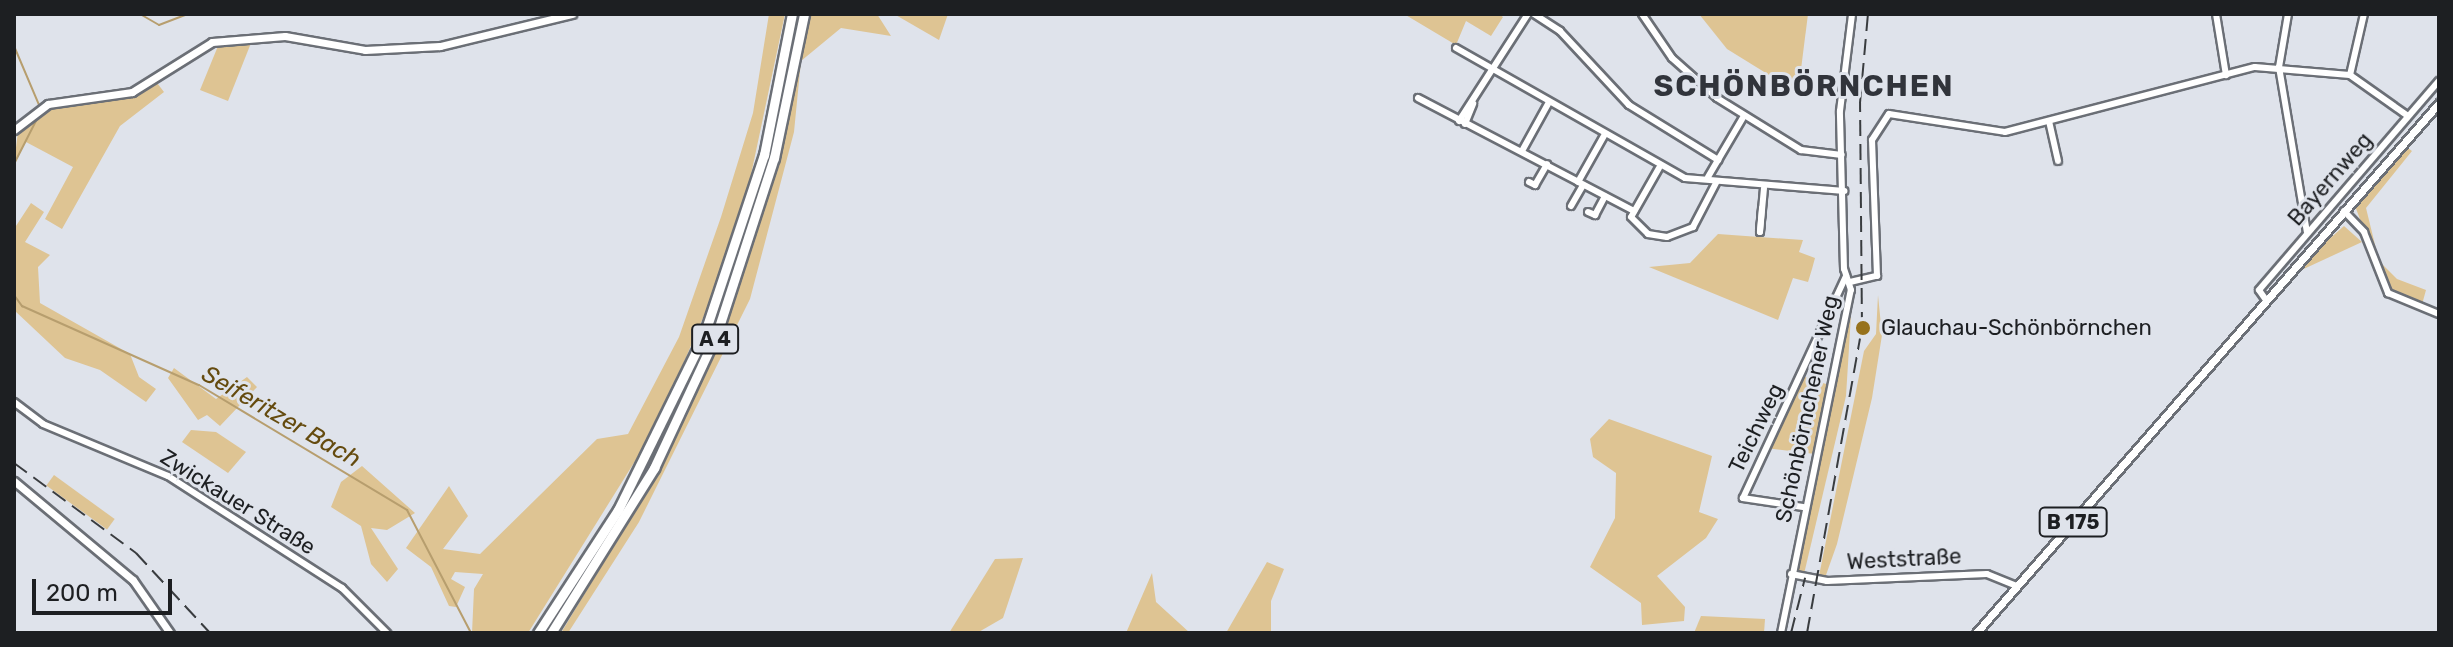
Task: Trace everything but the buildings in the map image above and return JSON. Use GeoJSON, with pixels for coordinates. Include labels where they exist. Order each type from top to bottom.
{"type":"FeatureCollection","features":[{"type":"Feature","properties":{"kind":"highway","name":"A 4"},"geometry":{"type":"LineString","coordinates":[[538,633],[618,510],[704,335],[764,155],[792,14]]}},
{"type":"Feature","properties":{"kind":"highway","name":"A 4"},"geometry":{"type":"LineString","coordinates":[[551,633],[634,504],[717,333],[774,158],[804,14]]}},
{"type":"Feature","properties":{"kind":"main road"},"geometry":{"type":"LineString","coordinates":[[14,130],[48,104],[132,92],[206,44],[297,37],[365,50],[440,46],[572,14]]}},
{"type":"Feature","properties":{"kind":"main road","name":"B 175"},"geometry":{"type":"LineString","coordinates":[[1976,633],[2439,103]]}},
{"type":"Feature","properties":{"kind":"main road"},"geometry":{"type":"LineString","coordinates":[[14,481],[133,580],[170,633]]}},
{"type":"Feature","properties":{"kind":"street"},"geometry":{"type":"LineString","coordinates":[[1462,123],[1528,14]]}},
{"type":"Feature","properties":{"kind":"street"},"geometry":{"type":"LineString","coordinates":[[1534,14],[1560,31],[1629,105],[1718,160]]}},
{"type":"Feature","properties":{"kind":"street"},"geometry":{"type":"LineString","coordinates":[[1642,14],[1680,66],[1744,116],[1801,150],[1842,155]]}},
{"type":"Feature","properties":{"kind":"street","name":"Schönbörnchener Weg"},"geometry":{"type":"LineString","coordinates":[[1781,633],[1803,507],[1847,307],[1842,155],[1852,14]]}},
{"type":"Feature","properties":{"kind":"street"},"geometry":{"type":"LineString","coordinates":[[2216,14],[2226,75]]}},
{"type":"Feature","properties":{"kind":"street"},"geometry":{"type":"LineString","coordinates":[[2288,14],[2279,67],[2307,232]]}},
{"type":"Feature","properties":{"kind":"street"},"geometry":{"type":"LineString","coordinates":[[2350,75],[2364,14]]}},
{"type":"Feature","properties":{"kind":"street"},"geometry":{"type":"LineString","coordinates":[[1456,48],[1659,168],[1716,183],[1844,191]]}},
{"type":"Feature","properties":{"kind":"street"},"geometry":{"type":"LineString","coordinates":[[1848,279],[1877,276],[1872,140],[1883,117],[1986,133],[2049,121],[2226,75],[2279,67],[2350,75],[2408,116]]}},
{"type":"Feature","properties":{"kind":"street","name":"Bayernweg"},"geometry":{"type":"LineString","coordinates":[[2266,300],[2259,290],[2439,81]]}},
{"type":"Feature","properties":{"kind":"street"},"geometry":{"type":"LineString","coordinates":[[1418,98],[1634,211]]}},
{"type":"Feature","properties":{"kind":"street"},"geometry":{"type":"LineString","coordinates":[[1522,151],[1549,102]]}},
{"type":"Feature","properties":{"kind":"street"},"geometry":{"type":"LineString","coordinates":[[1708,177],[1744,116]]}},
{"type":"Feature","properties":{"kind":"street"},"geometry":{"type":"LineString","coordinates":[[2049,121],[2058,161]]}},
{"type":"Feature","properties":{"kind":"street"},"geometry":{"type":"LineString","coordinates":[[1571,206],[1605,134]]}},
{"type":"Feature","properties":{"kind":"street"},"geometry":{"type":"LineString","coordinates":[[1529,182],[1535,185],[1547,164]]}},
{"type":"Feature","properties":{"kind":"street"},"geometry":{"type":"LineString","coordinates":[[1659,168],[1634,211],[1639,230],[1677,235],[1700,221],[1716,183]]}},
{"type":"Feature","properties":{"kind":"street"},"geometry":{"type":"LineString","coordinates":[[1762,208],[1764,188]]}},
{"type":"Feature","properties":{"kind":"street"},"geometry":{"type":"LineString","coordinates":[[1588,212],[1595,215],[1605,196]]}},
{"type":"Feature","properties":{"kind":"street"},"geometry":{"type":"LineString","coordinates":[[2344,211],[2364,232],[2388,293],[2439,314]]}},
{"type":"Feature","properties":{"kind":"street","name":"Teichweg"},"geometry":{"type":"LineString","coordinates":[[1803,507],[1743,498],[1848,279]]}},
{"type":"Feature","properties":{"kind":"street"},"geometry":{"type":"LineString","coordinates":[[1835,303],[1847,307]]}},
{"type":"Feature","properties":{"kind":"street","name":"Zwickauer Straße"},"geometry":{"type":"LineString","coordinates":[[14,402],[43,424],[168,476],[349,593],[387,633]]}},
{"type":"Feature","properties":{"kind":"street","name":"Weststraße"},"geometry":{"type":"LineString","coordinates":[[1791,574],[1827,581],[1987,574],[2017,586]]}},
{"type":"Feature","properties":{"kind":"shaded area"},"geometry":{"type":"Polygon","coordinates":[[[769,14],[785,14],[749,184],[709,304],[655,429],[528,633],[472,633],[474,589],[483,574],[455,572],[451,579],[465,587],[456,607],[449,606],[431,567],[406,548],[449,486],[468,516],[443,549],[480,554],[597,439],[628,434],[679,337],[721,217],[753,113],[769,14]]]}},
{"type":"Feature","properties":{"kind":"shaded area"},"geometry":{"type":"Polygon","coordinates":[[[810,14],[877,14],[891,36],[841,28],[801,61],[794,132],[750,299],[639,522],[568,633],[561,633],[668,455],[726,325],[774,180],[810,14]]]}},
{"type":"Feature","properties":{"kind":"shaded area"},"geometry":{"type":"Polygon","coordinates":[[[894,14],[948,14],[939,40],[894,14]]]}},
{"type":"Feature","properties":{"kind":"shaded area"},"geometry":{"type":"Polygon","coordinates":[[[1404,14],[1499,14],[1503,17],[1491,36],[1466,21],[1456,45],[1404,14]]]}},
{"type":"Feature","properties":{"kind":"shaded area"},"geometry":{"type":"Polygon","coordinates":[[[1699,14],[1808,14],[1798,93],[1727,49],[1699,14]]]}},
{"type":"Feature","properties":{"kind":"shaded area"},"geometry":{"type":"Polygon","coordinates":[[[251,43],[228,101],[200,90],[218,46],[251,43]]]}},
{"type":"Feature","properties":{"kind":"shaded area"},"geometry":{"type":"Polygon","coordinates":[[[154,79],[164,92],[120,126],[62,229],[45,219],[73,167],[26,142],[14,164],[19,123],[35,110],[114,98],[154,79]]]}},
{"type":"Feature","properties":{"kind":"shaded area"},"geometry":{"type":"Polygon","coordinates":[[[2405,146],[2412,151],[2366,208],[2379,261],[2397,279],[2426,290],[2421,308],[2388,293],[2355,206],[2405,146]]]}},
{"type":"Feature","properties":{"kind":"shaded area"},"geometry":{"type":"Polygon","coordinates":[[[31,203],[44,212],[25,242],[50,255],[38,267],[40,303],[130,354],[139,377],[156,389],[146,402],[100,370],[65,358],[14,310],[14,229],[31,203]]]}},
{"type":"Feature","properties":{"kind":"shaded area"},"geometry":{"type":"Polygon","coordinates":[[[2344,226],[2362,242],[2295,273],[2317,250],[2344,226]]]}},
{"type":"Feature","properties":{"kind":"shaded area"},"geometry":{"type":"Polygon","coordinates":[[[1718,234],[1803,240],[1799,252],[1815,258],[1808,282],[1793,278],[1778,320],[1649,267],[1690,263],[1718,234]]]}},
{"type":"Feature","properties":{"kind":"shaded area"},"geometry":{"type":"Polygon","coordinates":[[[1878,295],[1882,335],[1872,398],[1837,544],[1826,575],[1819,576],[1864,351],[1876,334],[1878,295]]]}},
{"type":"Feature","properties":{"kind":"shaded area"},"geometry":{"type":"Polygon","coordinates":[[[1852,299],[1846,396],[1804,574],[1795,571],[1852,299]]]}},
{"type":"Feature","properties":{"kind":"shaded area"},"geometry":{"type":"Polygon","coordinates":[[[174,368],[216,399],[247,377],[257,387],[220,426],[207,415],[198,420],[168,378],[174,368]]]}},
{"type":"Feature","properties":{"kind":"shaded area"},"geometry":{"type":"Polygon","coordinates":[[[1802,376],[1832,386],[1815,454],[1765,448],[1802,376]]]}},
{"type":"Feature","properties":{"kind":"shaded area"},"geometry":{"type":"Polygon","coordinates":[[[1609,419],[1712,456],[1699,512],[1718,519],[1706,538],[1657,576],[1685,607],[1684,621],[1642,625],[1641,603],[1590,567],[1615,518],[1616,473],[1593,457],[1590,439],[1609,419]]]}},
{"type":"Feature","properties":{"kind":"shaded area"},"geometry":{"type":"Polygon","coordinates":[[[191,430],[216,432],[246,452],[228,473],[182,442],[191,430]]]}},
{"type":"Feature","properties":{"kind":"shaded area"},"geometry":{"type":"Polygon","coordinates":[[[362,466],[415,513],[387,530],[371,528],[398,569],[387,582],[371,564],[361,526],[331,507],[341,482],[362,466]]]}},
{"type":"Feature","properties":{"kind":"shaded area"},"geometry":{"type":"Polygon","coordinates":[[[54,475],[115,519],[107,530],[46,486],[54,475]]]}},
{"type":"Feature","properties":{"kind":"shaded area"},"geometry":{"type":"Polygon","coordinates":[[[1023,558],[1003,618],[977,633],[949,633],[995,559],[1023,558]]]}},
{"type":"Feature","properties":{"kind":"shaded area"},"geometry":{"type":"Polygon","coordinates":[[[1267,562],[1284,569],[1271,601],[1271,633],[1226,633],[1267,562]]]}},
{"type":"Feature","properties":{"kind":"shaded area"},"geometry":{"type":"Polygon","coordinates":[[[1152,573],[1156,602],[1190,633],[1126,633],[1152,573]]]}},
{"type":"Feature","properties":{"kind":"shaded area"},"geometry":{"type":"Polygon","coordinates":[[[1701,616],[1765,619],[1764,633],[1694,633],[1701,616]]]}},
{"type":"Feature","properties":{"kind":"waterway"},"geometry":{"type":"LineString","coordinates":[[140,14],[159,25],[187,14]]}},
{"type":"Feature","properties":{"kind":"waterway","name":"Seiferitzer Bach"},"geometry":{"type":"LineString","coordinates":[[14,46],[39,105]]}},
{"type":"Feature","properties":{"kind":"waterway","name":"Seiferitzer Bach"},"geometry":{"type":"LineString","coordinates":[[14,164],[39,115]]}},
{"type":"Feature","properties":{"kind":"waterway","name":"Seiferitzer Bach"},"geometry":{"type":"LineString","coordinates":[[14,295],[22,306],[199,385],[407,510],[471,633]]}},
{"type":"Feature","properties":{"kind":"railway"},"geometry":{"type":"LineString","coordinates":[[1807,633],[1862,328],[1860,103],[1868,14]]}},
{"type":"Feature","properties":{"kind":"railway"},"geometry":{"type":"LineString","coordinates":[[14,463],[136,553],[210,633]]}},
{"type":"Feature","properties":{"kind":"railway"},"geometry":{"type":"LineString","coordinates":[[1791,633],[1805,578]]}},
{"type":"Feature","properties":{"kind":"place","name":"Glauchau-Schönbörnchen"},"geometry":{"type":"Point","coordinates":[1863,328]}},
{"type":"Feature","properties":{"kind":"district","name":"SCHÖNBÖRNCHEN"},"geometry":{"type":"Point","coordinates":[1804,86]}}]}
